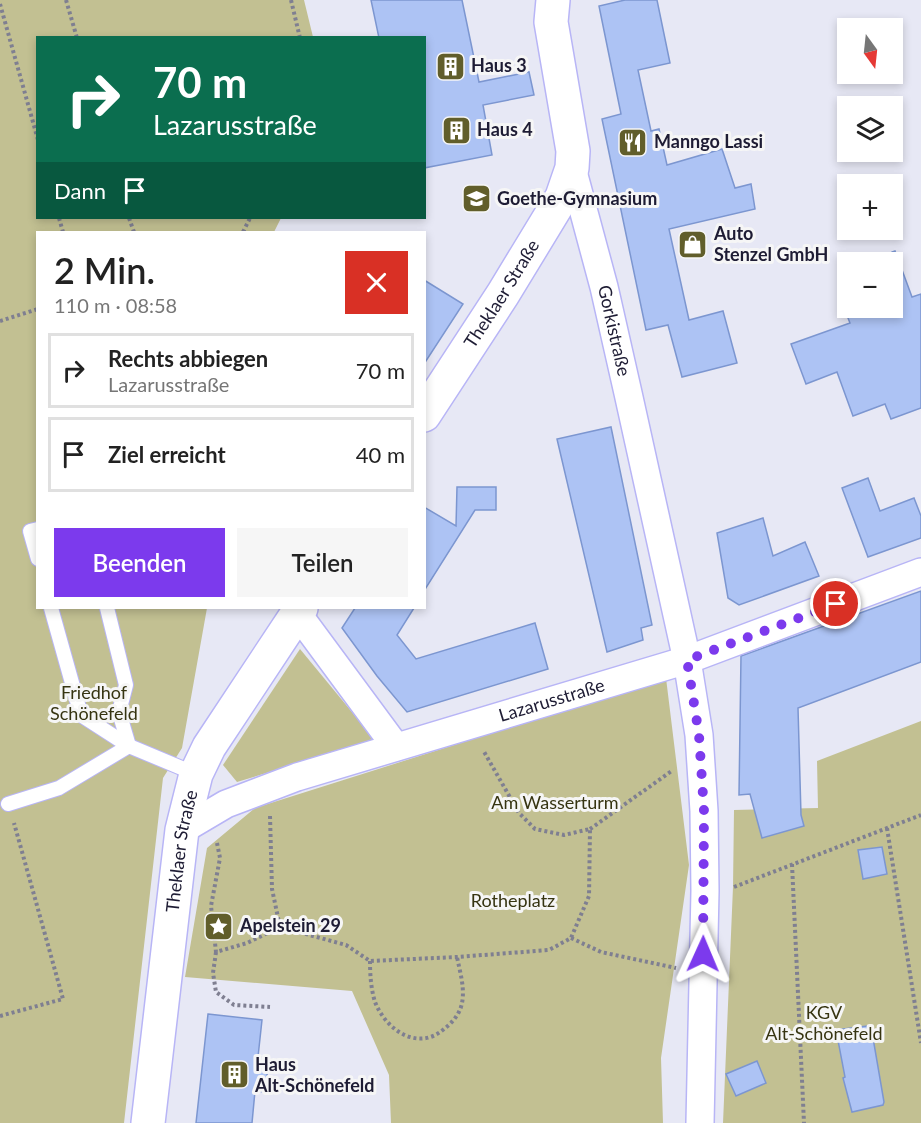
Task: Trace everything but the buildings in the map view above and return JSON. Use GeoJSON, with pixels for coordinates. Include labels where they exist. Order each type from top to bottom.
{"type":"FeatureCollection","features":[{"type":"Feature","properties":{"kind":"main road","name":"Gorkistraße"},"geometry":{"type":"LineString","coordinates":[[553,0],[551,22],[571,131],[572,168]]}},
{"type":"Feature","properties":{"kind":"main road","name":"Theklaer Straße"},"geometry":{"type":"LineString","coordinates":[[426,412],[530,251],[562,196],[572,168]]}},
{"type":"Feature","properties":{"kind":"main road","name":"Theklaer Straße"},"geometry":{"type":"LineString","coordinates":[[148,1123],[182,830],[196,774],[209,747],[299,610]]}},
{"type":"Feature","properties":{"kind":"street","name":"Gorkistraße"},"geometry":{"type":"LineString","coordinates":[[572,168],[604,287],[687,660],[700,752],[704,811],[700,1123]]}},
{"type":"Feature","properties":{"kind":"street","name":"Lazarusstraße"},"geometry":{"type":"LineString","coordinates":[[182,830],[226,804],[269,788],[396,747],[687,660],[921,572]]}},
{"type":"Feature","properties":{"kind":"street"},"geometry":{"type":"LineString","coordinates":[[299,610],[396,747]]}},
{"type":"Feature","properties":{"kind":"lane"},"geometry":{"type":"LineString","coordinates":[[36,530],[30,531],[36,552]]}},
{"type":"Feature","properties":{"kind":"lane"},"geometry":{"type":"LineString","coordinates":[[51,609],[81,714],[129,746],[196,774]]}},
{"type":"Feature","properties":{"kind":"lane"},"geometry":{"type":"LineString","coordinates":[[107,609],[126,685],[119,712],[129,746]]}},
{"type":"Feature","properties":{"kind":"lane"},"geometry":{"type":"LineString","coordinates":[[8,804],[59,788],[129,746]]}},
{"type":"Feature","properties":{"kind":"path"},"geometry":{"type":"LineString","coordinates":[[66,0],[76,36]]}},
{"type":"Feature","properties":{"kind":"path"},"geometry":{"type":"LineString","coordinates":[[291,0],[300,36]]}},
{"type":"Feature","properties":{"kind":"path"},"geometry":{"type":"LineString","coordinates":[[0,4],[36,133]]}},
{"type":"Feature","properties":{"kind":"path"},"geometry":{"type":"LineString","coordinates":[[0,321],[36,310]]}},
{"type":"Feature","properties":{"kind":"path"},"geometry":{"type":"LineString","coordinates":[[470,726],[519,813],[535,829],[564,836],[591,829],[700,752]]}},
{"type":"Feature","properties":{"kind":"path"},"geometry":{"type":"LineString","coordinates":[[269,788],[272,889],[280,927]]}},
{"type":"Feature","properties":{"kind":"path"},"geometry":{"type":"LineString","coordinates":[[0,1016],[63,999],[8,804]]}},
{"type":"Feature","properties":{"kind":"path"},"geometry":{"type":"LineString","coordinates":[[210,813],[220,858],[211,906],[216,952],[213,973],[216,992],[234,1005],[270,1007]]}},
{"type":"Feature","properties":{"kind":"path"},"geometry":{"type":"LineString","coordinates":[[733,887],[921,815]]}},
{"type":"Feature","properties":{"kind":"path"},"geometry":{"type":"LineString","coordinates":[[886,828],[921,1043]]}},
{"type":"Feature","properties":{"kind":"path"},"geometry":{"type":"LineString","coordinates":[[216,952],[247,943],[280,927],[346,945],[370,961],[549,950],[571,938],[589,896],[591,829]]}},
{"type":"Feature","properties":{"kind":"path"},"geometry":{"type":"LineString","coordinates":[[792,864],[804,1123]]}},
{"type":"Feature","properties":{"kind":"path"},"geometry":{"type":"LineString","coordinates":[[571,938],[601,952],[703,974]]}},
{"type":"Feature","properties":{"kind":"path"},"geometry":{"type":"LineString","coordinates":[[370,961],[370,976],[376,1004],[385,1019],[398,1032],[414,1040],[441,1032],[454,1021],[462,1005],[463,988],[457,957]]}},
{"type":"Feature","properties":{"kind":"green space","name":"Friedhof Schönefeld"},"geometry":{"type":"Polygon","coordinates":[[[0,0],[304,0],[313,36],[36,36],[36,219],[280,219],[274,231],[36,231],[36,609],[207,609],[182,748],[163,778],[124,1123],[0,1123],[0,0]]]}},
{"type":"Feature","properties":{"kind":"green space"},"geometry":{"type":"Polygon","coordinates":[[[300,649],[375,740],[237,782],[223,765],[300,649]]]}},
{"type":"Feature","properties":{"kind":"green space","name":"Rotheplatz"},"geometry":{"type":"Polygon","coordinates":[[[666,678],[689,865],[661,1058],[663,1123],[391,1123],[389,1075],[352,991],[185,977],[207,848],[255,808],[666,678]]]}},
{"type":"Feature","properties":{"kind":"green space","name":"KGV Alt-Schönefeld"},"geometry":{"type":"Polygon","coordinates":[[[921,721],[921,1123],[723,1123],[734,810],[818,808],[817,761],[921,721]]]}},
{"type":"Feature","properties":{"kind":"place","name":"Haus 3"},"geometry":{"type":"Point","coordinates":[450,66]}},
{"type":"Feature","properties":{"kind":"place","name":"Haus 4"},"geometry":{"type":"Point","coordinates":[456,130]}},
{"type":"Feature","properties":{"kind":"place","name":"Manngo Lassi"},"geometry":{"type":"Point","coordinates":[633,142]}},
{"type":"Feature","properties":{"kind":"place","name":"Goethe-Gymnasium"},"geometry":{"type":"Point","coordinates":[476,199]}},
{"type":"Feature","properties":{"kind":"place","name":"Auto Stenzel GmbH"},"geometry":{"type":"Point","coordinates":[693,244]}},
{"type":"Feature","properties":{"kind":"place","name":"Apelstein 29"},"geometry":{"type":"Point","coordinates":[219,926]}},
{"type":"Feature","properties":{"kind":"place","name":"Haus Alt-Schönefeld"},"geometry":{"type":"Point","coordinates":[234,1075]}},
{"type":"Feature","properties":{"kind":"route"},"geometry":{"type":"LineString","coordinates":[[703,954],[704,811],[699,735],[687,660],[836,604]]}},
{"type":"Feature","properties":{"kind":"park label","name":"Am Wasserturm"},"geometry":{"type":"Point","coordinates":[555,803]}}]}
